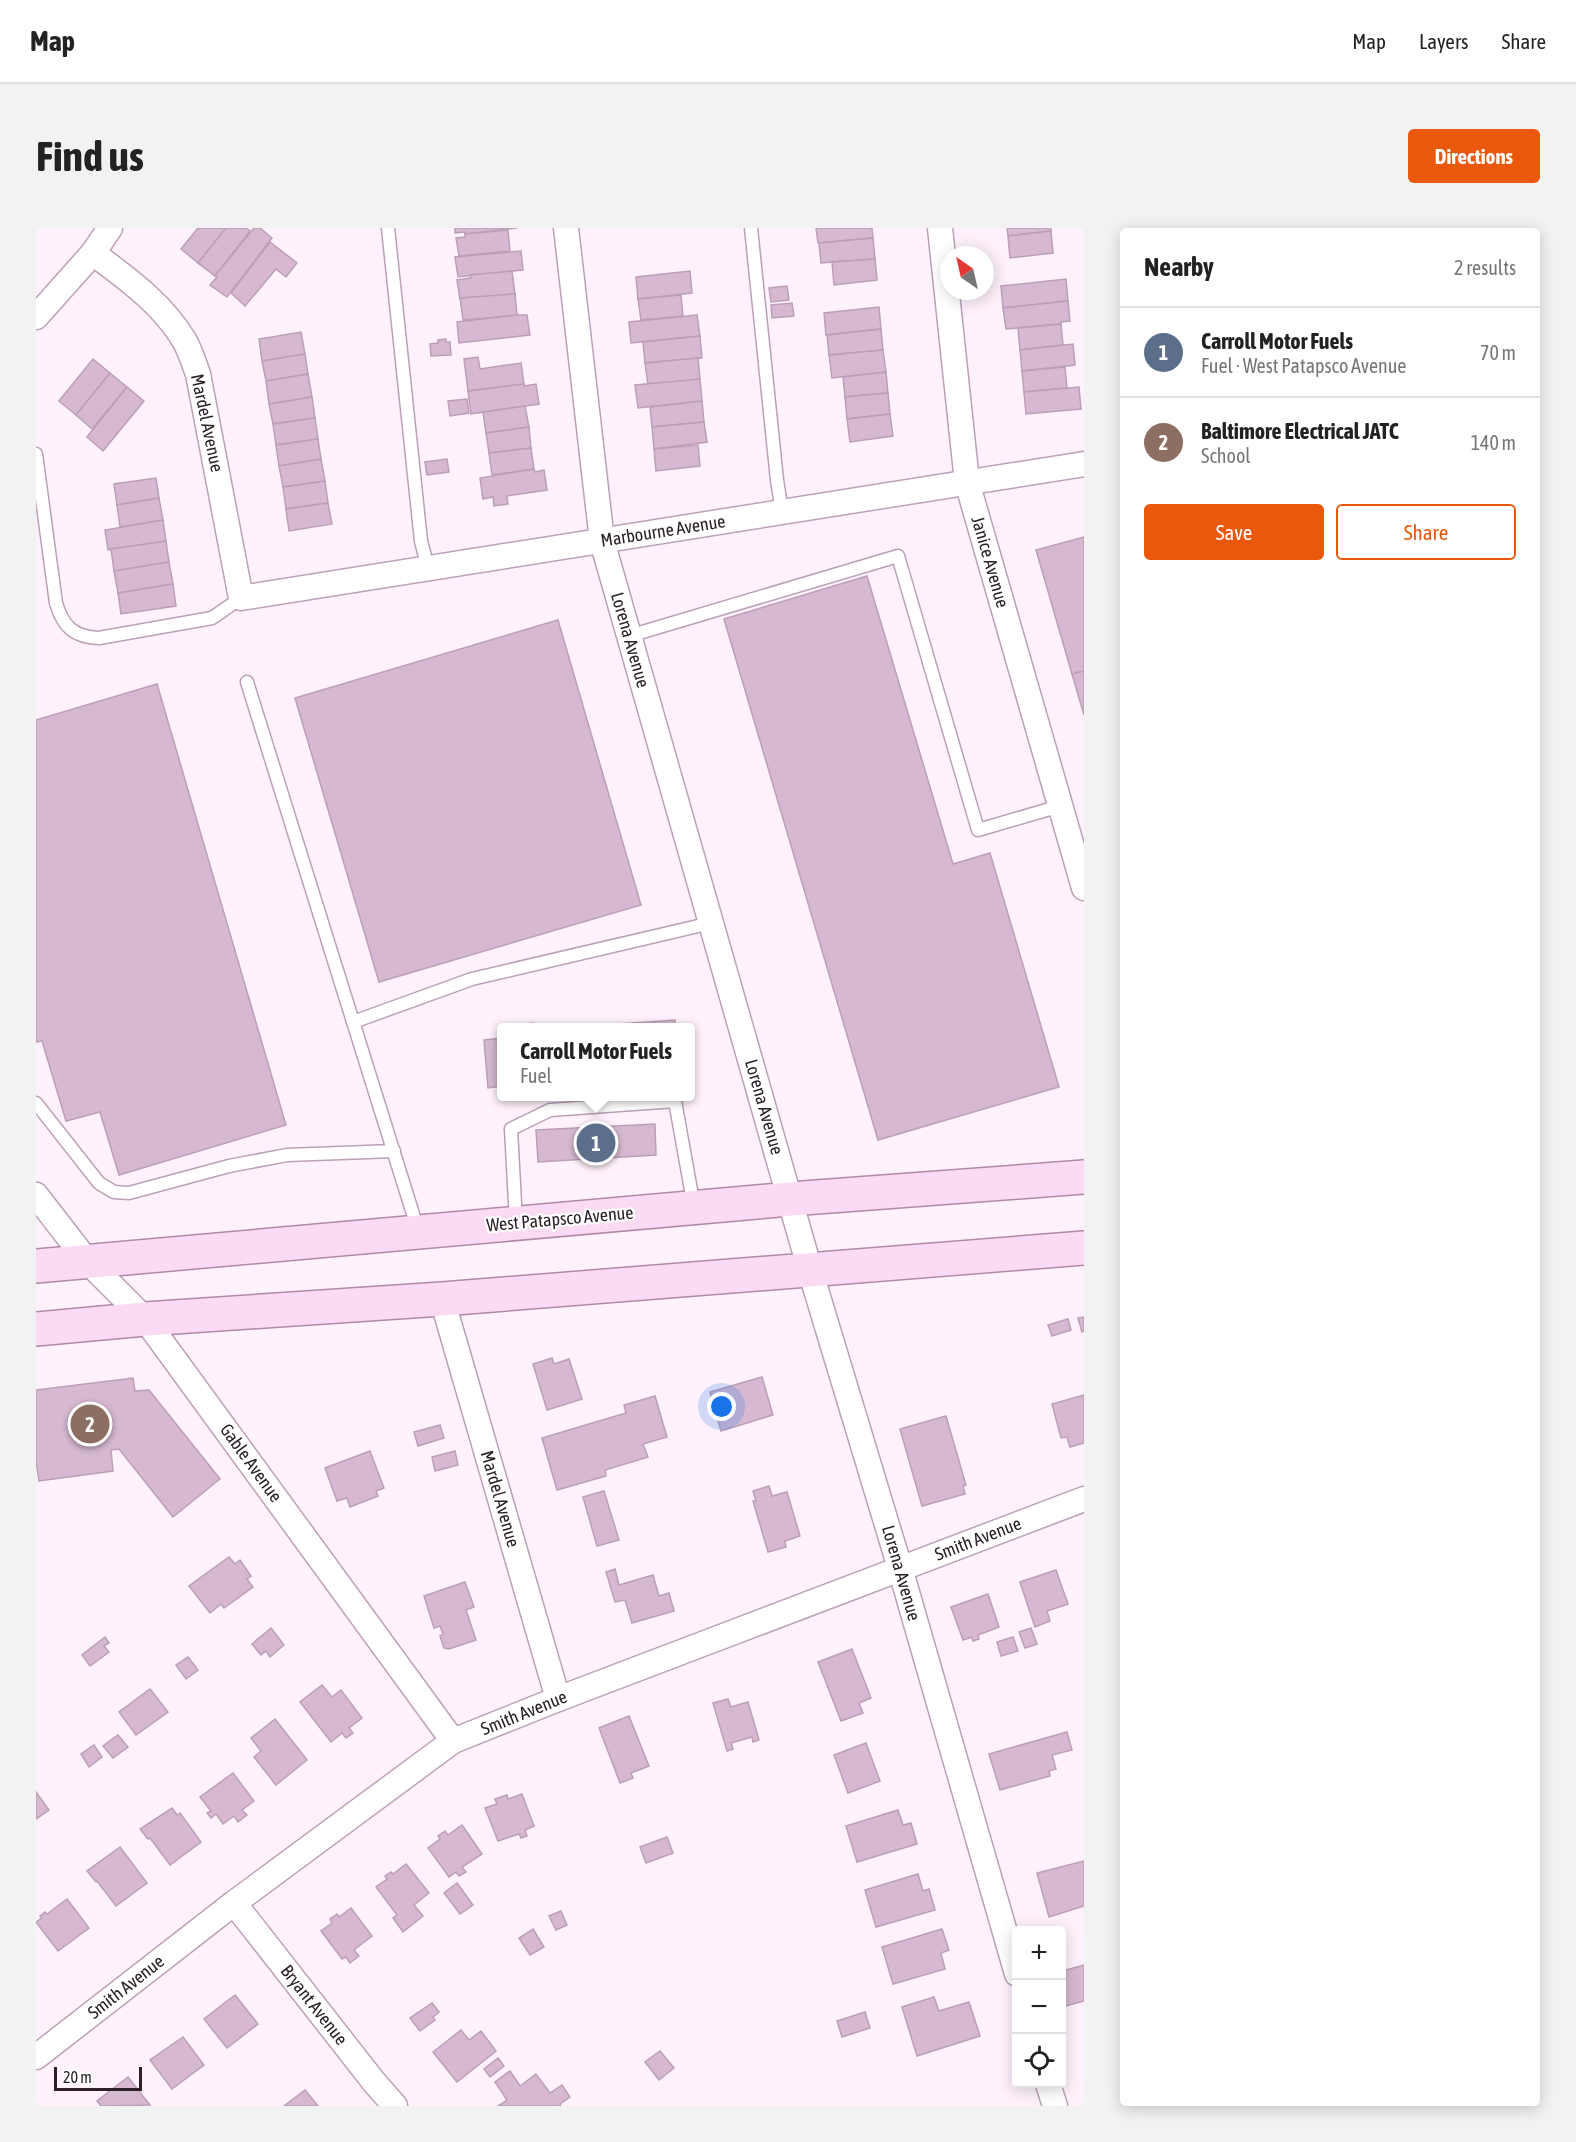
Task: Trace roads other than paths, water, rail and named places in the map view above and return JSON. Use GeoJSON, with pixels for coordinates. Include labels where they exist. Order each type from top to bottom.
{"type":"FeatureCollection","features":[{"type":"Feature","properties":{"kind":"main road","name":"West Patapsco Avenue"},"geometry":{"type":"LineString","coordinates":[[36,1266],[790,1199],[1084,1178]]}},
{"type":"Feature","properties":{"kind":"main road"},"geometry":{"type":"LineString","coordinates":[[36,1329],[1084,1248]]}},
{"type":"Feature","properties":{"kind":"street"},"geometry":{"type":"LineString","coordinates":[[36,316],[93,253],[110,228]]}},
{"type":"Feature","properties":{"kind":"street","name":"Lorena Avenue"},"geometry":{"type":"LineString","coordinates":[[566,228],[602,541],[810,1269],[900,1568],[1012,1957]]}},
{"type":"Feature","properties":{"kind":"street","name":"Janice Avenue"},"geometry":{"type":"LineString","coordinates":[[940,228],[967,482],[1060,806],[1078,846],[1084,888]]}},
{"type":"Feature","properties":{"kind":"street","name":"Mardel Avenue"},"geometry":{"type":"LineString","coordinates":[[93,253],[141,290],[184,340],[198,374],[241,598]]}},
{"type":"Feature","properties":{"kind":"street","name":"Marbourne Avenue"},"geometry":{"type":"LineString","coordinates":[[241,598],[1084,464]]}},
{"type":"Feature","properties":{"kind":"street","name":"Gable Avenue"},"geometry":{"type":"LineString","coordinates":[[36,1195],[87,1262],[145,1319],[453,1741]]}},
{"type":"Feature","properties":{"kind":"street","name":"Mardel Avenue"},"geometry":{"type":"LineString","coordinates":[[442,1299],[558,1699]]}},
{"type":"Feature","properties":{"kind":"street","name":"Smith Avenue"},"geometry":{"type":"LineString","coordinates":[[36,2057],[234,1903],[453,1741],[1084,1499]]}},
{"type":"Feature","properties":{"kind":"street","name":"Bryant Avenue"},"geometry":{"type":"LineString","coordinates":[[234,1903],[395,2106]]}},
{"type":"Feature","properties":{"kind":"street"},"geometry":{"type":"LineString","coordinates":[[1049,2088],[1055,2106]]}},
{"type":"Feature","properties":{"kind":"lane"},"geometry":{"type":"LineString","coordinates":[[388,228],[421,541],[428,568]]}},
{"type":"Feature","properties":{"kind":"lane"},"geometry":{"type":"LineString","coordinates":[[751,228],[782,512]]}},
{"type":"Feature","properties":{"kind":"lane"},"geometry":{"type":"LineString","coordinates":[[36,454],[56,603],[61,619],[71,629],[84,637],[99,638],[212,618],[241,598]]}},
{"type":"Feature","properties":{"kind":"lane"},"geometry":{"type":"LineString","coordinates":[[629,636],[898,556],[978,830],[1060,806]]}},
{"type":"Feature","properties":{"kind":"lane"},"geometry":{"type":"LineString","coordinates":[[247,682],[419,1232]]}},
{"type":"Feature","properties":{"kind":"lane"},"geometry":{"type":"LineString","coordinates":[[353,1022],[472,979],[711,923]]}},
{"type":"Feature","properties":{"kind":"lane"},"geometry":{"type":"LineString","coordinates":[[516,1223],[511,1129],[550,1110],[675,1101],[694,1208]]}},
{"type":"Feature","properties":{"kind":"lane"},"geometry":{"type":"LineString","coordinates":[[36,1103],[99,1183],[114,1192],[129,1192],[229,1166],[287,1155],[394,1151]]}},
{"type":"Feature","properties":{"kind":"place","name":"Carroll Motor Fuels"},"geometry":{"type":"Point","coordinates":[596,1143]}},
{"type":"Feature","properties":{"kind":"place","name":"Baltimore Electrical JATC"},"geometry":{"type":"Point","coordinates":[90,1424]}}]}
